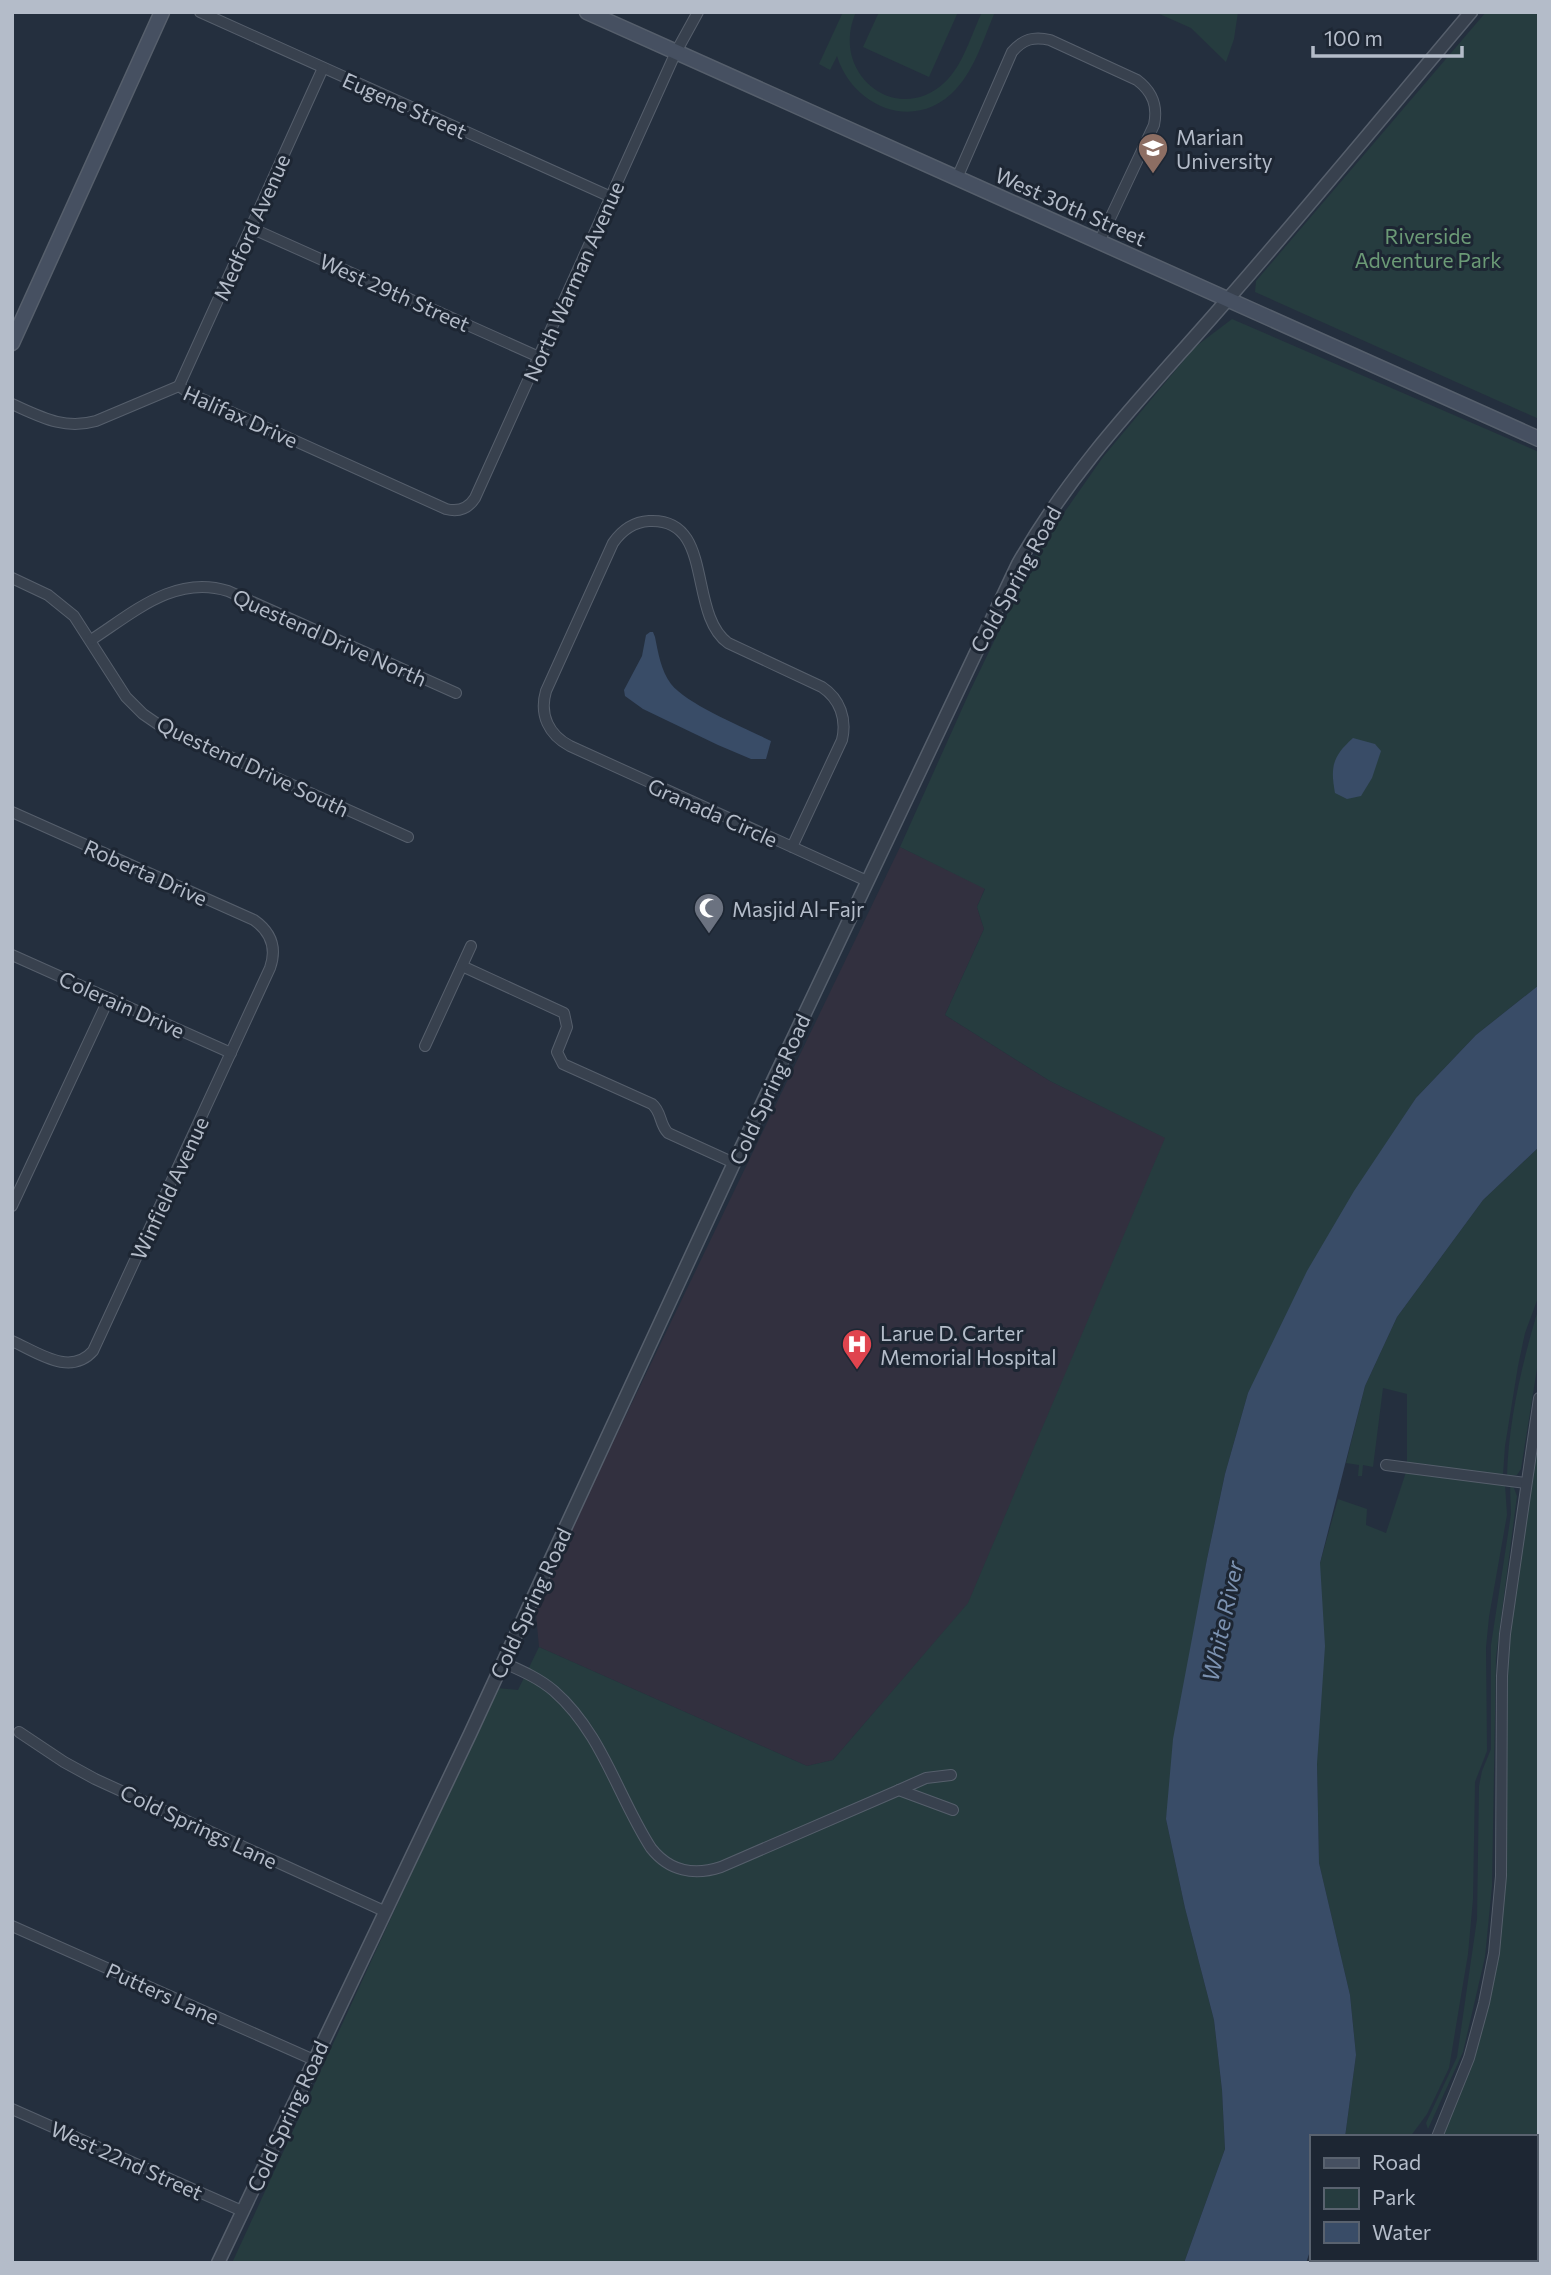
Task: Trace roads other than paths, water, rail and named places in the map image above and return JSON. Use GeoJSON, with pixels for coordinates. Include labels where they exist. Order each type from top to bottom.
{"type":"FeatureCollection","features":[{"type":"Feature","properties":{"kind":"main road"},"geometry":{"type":"LineString","coordinates":[[12,343],[162,12]]}},
{"type":"Feature","properties":{"kind":"main road","name":"West 30th Street"},"geometry":{"type":"LineString","coordinates":[[587,12],[1539,439]]}},
{"type":"Feature","properties":{"kind":"street","name":"Eugene Street"},"geometry":{"type":"LineString","coordinates":[[200,12],[611,197]]}},
{"type":"Feature","properties":{"kind":"street"},"geometry":{"type":"LineString","coordinates":[[676,52],[698,12]]}},
{"type":"Feature","properties":{"kind":"street","name":"Cold Spring Road"},"geometry":{"type":"LineString","coordinates":[[218,2263],[999,601],[1039,529],[1108,433],[1228,300],[1471,12]]}},
{"type":"Feature","properties":{"kind":"street"},"geometry":{"type":"LineString","coordinates":[[957,178],[1012,52],[1027,40],[1050,40],[1137,80],[1148,89],[1154,102],[1156,116],[1152,130],[1099,242]]}},
{"type":"Feature","properties":{"kind":"street","name":"North Warman Avenue"},"geometry":{"type":"LineString","coordinates":[[467,507],[475,498],[676,52]]}},
{"type":"Feature","properties":{"kind":"street","name":"Medford Avenue"},"geometry":{"type":"LineString","coordinates":[[179,386],[323,68]]}},
{"type":"Feature","properties":{"kind":"street","name":"West 29th Street"},"geometry":{"type":"LineString","coordinates":[[251,228],[539,357]]}},
{"type":"Feature","properties":{"kind":"street","name":"Halifax Drive"},"geometry":{"type":"LineString","coordinates":[[12,404],[59,424],[82,424],[96,421],[179,386],[189,393],[446,509],[456,511],[467,507]]}},
{"type":"Feature","properties":{"kind":"street","name":"Granada Circle"},"geometry":{"type":"LineString","coordinates":[[792,847],[842,740],[844,726],[840,708],[830,692],[822,687],[724,640],[708,617],[695,555],[686,538],[677,529],[655,520],[634,524],[621,532],[613,543],[546,691],[543,706],[549,728],[560,741],[792,847],[867,881]]}},
{"type":"Feature","properties":{"kind":"street","name":"Questend Drive South"},"geometry":{"type":"LineString","coordinates":[[12,578],[40,590],[74,616],[126,697],[159,725],[408,837]]}},
{"type":"Feature","properties":{"kind":"street","name":"Questend Drive North"},"geometry":{"type":"LineString","coordinates":[[90,640],[165,593],[187,586],[210,586],[228,591],[456,693]]}},
{"type":"Feature","properties":{"kind":"street","name":"Roberta Drive"},"geometry":{"type":"LineString","coordinates":[[12,812],[254,920],[264,928],[272,942]]}},
{"type":"Feature","properties":{"kind":"street","name":"Winfield Avenue"},"geometry":{"type":"LineString","coordinates":[[12,1341],[65,1363],[78,1362],[93,1351],[272,963],[272,942]]}},
{"type":"Feature","properties":{"kind":"street"},"geometry":{"type":"LineString","coordinates":[[425,1046],[471,946]]}},
{"type":"Feature","properties":{"kind":"street","name":"Colerain Drive"},"geometry":{"type":"LineString","coordinates":[[12,955],[231,1053]]}},
{"type":"Feature","properties":{"kind":"street"},"geometry":{"type":"LineString","coordinates":[[462,966],[564,1013],[567,1027],[558,1051],[558,1058],[563,1064],[652,1104],[658,1110],[668,1133],[734,1163]]}},
{"type":"Feature","properties":{"kind":"street"},"geometry":{"type":"LineString","coordinates":[[12,1206],[109,998]]}},
{"type":"Feature","properties":{"kind":"street"},"geometry":{"type":"LineString","coordinates":[[1438,2135],[1475,2038],[1495,1943],[1502,1868],[1504,1644],[1539,1398]]}},
{"type":"Feature","properties":{"kind":"street"},"geometry":{"type":"LineString","coordinates":[[1385,1465],[1526,1483]]}},
{"type":"Feature","properties":{"kind":"street"},"geometry":{"type":"LineString","coordinates":[[502,1662],[541,1682],[559,1696],[602,1753],[651,1848],[680,1870],[698,1872],[721,1867],[926,1778],[951,1775]]}},
{"type":"Feature","properties":{"kind":"street","name":"Cold Springs Lane"},"geometry":{"type":"LineString","coordinates":[[19,1732],[95,1779],[384,1911]]}},
{"type":"Feature","properties":{"kind":"street"},"geometry":{"type":"LineString","coordinates":[[899,1790],[953,1810]]}},
{"type":"Feature","properties":{"kind":"street","name":"Putters Lane"},"geometry":{"type":"LineString","coordinates":[[12,1926],[314,2060]]}},
{"type":"Feature","properties":{"kind":"street","name":"West 22nd Street"},"geometry":{"type":"LineString","coordinates":[[12,2109],[242,2211]]}},
{"type":"Feature","properties":{"kind":"water"},"geometry":{"type":"Polygon","coordinates":[[[653,632],[662,667],[671,684],[703,708],[771,741],[766,759],[751,759],[718,745],[643,709],[625,696],[624,690],[642,656],[646,635],[653,632]]]}},
{"type":"Feature","properties":{"kind":"water"},"geometry":{"type":"Polygon","coordinates":[[[1353,738],[1375,744],[1381,751],[1372,778],[1361,796],[1347,799],[1335,793],[1333,768],[1341,750],[1353,738]]]}},
{"type":"Feature","properties":{"kind":"water","name":"White River"},"geometry":{"type":"Polygon","coordinates":[[[1539,985],[1539,1147],[1483,1200],[1397,1317],[1365,1386],[1320,1563],[1325,1646],[1317,1764],[1319,1863],[1350,1995],[1356,2055],[1345,2135],[1310,2135],[1310,2251],[1306,2263],[1184,2263],[1225,2149],[1214,2020],[1185,1908],[1166,1819],[1173,1739],[1225,1474],[1248,1393],[1307,1271],[1354,1191],[1416,1098],[1476,1035],[1539,985]]]}},
{"type":"Feature","properties":{"kind":"place","name":"Marian University"},"geometry":{"type":"Point","coordinates":[1153,175]}},
{"type":"Feature","properties":{"kind":"place","name":"Masjid Al-Fajr"},"geometry":{"type":"Point","coordinates":[709,935]}},
{"type":"Feature","properties":{"kind":"place","name":"Larue D. Carter Memorial Hospital"},"geometry":{"type":"Point","coordinates":[857,1371]}},
{"type":"Feature","properties":{"kind":"park label","name":"Riverside Adventure Park"},"geometry":{"type":"Point","coordinates":[1428,247]}}]}
